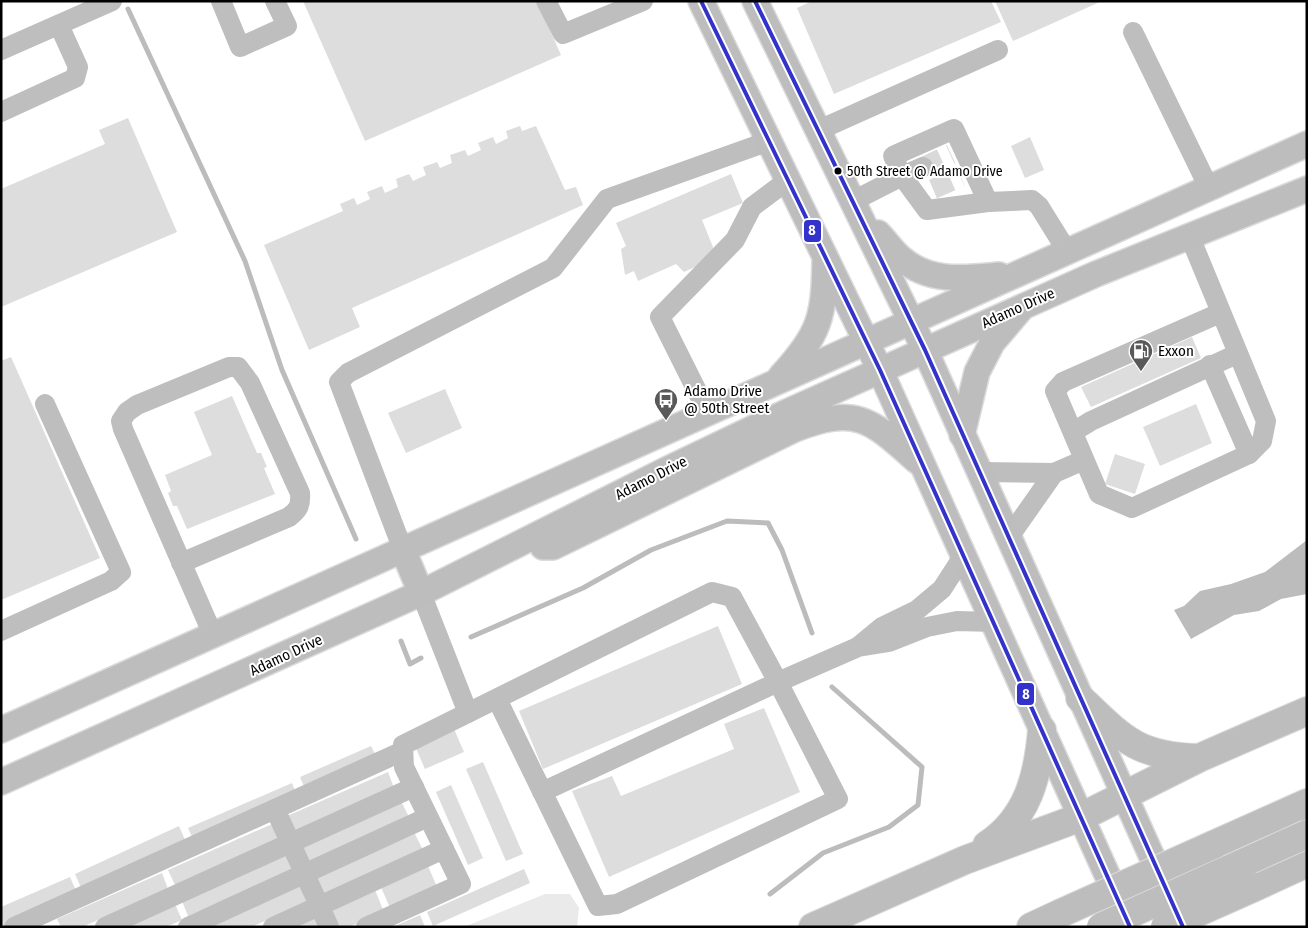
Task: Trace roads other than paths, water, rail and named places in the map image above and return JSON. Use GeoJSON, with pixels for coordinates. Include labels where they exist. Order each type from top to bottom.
{"type":"FeatureCollection","features":[{"type":"Feature","properties":{"kind":"highway"},"geometry":{"type":"LineString","coordinates":[[1080,698],[1124,739],[1144,750],[1174,757],[1199,758]]}},
{"type":"Feature","properties":{"kind":"highway"},"geometry":{"type":"LineString","coordinates":[[813,927],[965,860],[1081,817],[1199,758],[1307,711]]}},
{"type":"Feature","properties":{"kind":"highway"},"geometry":{"type":"LineString","coordinates":[[965,860],[998,837],[1022,812],[1037,773],[1042,730]]}},
{"type":"Feature","properties":{"kind":"highway"},"geometry":{"type":"LineString","coordinates":[[1030,927],[1307,803]]}},
{"type":"Feature","properties":{"kind":"highway"},"geometry":{"type":"LineString","coordinates":[[1101,927],[1307,834]]}},
{"type":"Feature","properties":{"kind":"highway"},"geometry":{"type":"LineString","coordinates":[[1165,927],[1307,863]]}},
{"type":"Feature","properties":{"kind":"main road"},"geometry":{"type":"LineString","coordinates":[[701,1],[867,341],[1130,927]]}},
{"type":"Feature","properties":{"kind":"main road"},"geometry":{"type":"LineString","coordinates":[[755,1],[925,350],[1183,927]]}},
{"type":"Feature","properties":{"kind":"main road","name":"Adamo Drive"},"geometry":{"type":"LineString","coordinates":[[1,730],[1307,144]]}},
{"type":"Feature","properties":{"kind":"main road","name":"Adamo Drive"},"geometry":{"type":"LineString","coordinates":[[1,782],[421,593],[686,460],[880,370],[1024,306],[1307,189]]}},
{"type":"Feature","properties":{"kind":"main road"},"geometry":{"type":"LineString","coordinates":[[855,206],[900,258],[925,273],[940,278],[1019,273]]}},
{"type":"Feature","properties":{"kind":"main road"},"geometry":{"type":"LineString","coordinates":[[775,383],[800,356],[815,333],[824,299],[825,256]]}},
{"type":"Feature","properties":{"kind":"main road"},"geometry":{"type":"LineString","coordinates":[[962,434],[977,372],[992,344],[1024,306]]}},
{"type":"Feature","properties":{"kind":"main road"},"geometry":{"type":"LineString","coordinates":[[513,548],[554,547],[795,429],[821,420],[860,418],[886,433],[924,467]]}},
{"type":"Feature","properties":{"kind":"main road"},"geometry":{"type":"LineString","coordinates":[[403,550],[421,593]]}},
{"type":"Feature","properties":{"kind":"street"},"geometry":{"type":"LineString","coordinates":[[1,50],[112,1]]}},
{"type":"Feature","properties":{"kind":"street"},"geometry":{"type":"LineString","coordinates":[[221,1],[240,47],[287,26],[276,1]]}},
{"type":"Feature","properties":{"kind":"street"},"geometry":{"type":"LineString","coordinates":[[546,1],[563,34],[643,1]]}},
{"type":"Feature","properties":{"kind":"street"},"geometry":{"type":"LineString","coordinates":[[1,112],[75,78],[78,67],[59,25]]}},
{"type":"Feature","properties":{"kind":"street"},"geometry":{"type":"LineString","coordinates":[[1134,32],[1209,188]]}},
{"type":"Feature","properties":{"kind":"street"},"geometry":{"type":"LineString","coordinates":[[819,130],[998,50]]}},
{"type":"Feature","properties":{"kind":"street"},"geometry":{"type":"LineString","coordinates":[[988,202],[968,174],[957,151],[954,129],[893,156],[902,176],[925,193],[927,210],[988,202],[1032,200],[1039,206],[1067,251]]}},
{"type":"Feature","properties":{"kind":"street"},"geometry":{"type":"LineString","coordinates":[[403,550],[340,382],[348,373],[554,268],[607,199],[769,141]]}},
{"type":"Feature","properties":{"kind":"street"},"geometry":{"type":"LineString","coordinates":[[855,206],[902,176],[923,167]]}},
{"type":"Feature","properties":{"kind":"street"},"geometry":{"type":"LineString","coordinates":[[708,413],[660,317],[735,240],[752,207],[788,180]]}},
{"type":"Feature","properties":{"kind":"street"},"geometry":{"type":"LineString","coordinates":[[1190,237],[1266,421],[1262,442],[1249,454],[1132,508],[1099,494],[1055,391],[1063,382],[1220,313]]}},
{"type":"Feature","properties":{"kind":"street"},"geometry":{"type":"LineString","coordinates":[[1074,432],[1091,421],[1237,354]]}},
{"type":"Feature","properties":{"kind":"street"},"geometry":{"type":"LineString","coordinates":[[1210,365],[1249,454]]}},
{"type":"Feature","properties":{"kind":"street"},"geometry":{"type":"LineString","coordinates":[[181,563],[288,517],[298,510],[301,503],[300,493],[250,383],[238,367],[229,366],[137,405],[127,412],[121,420],[122,430],[181,563],[213,635]]}},
{"type":"Feature","properties":{"kind":"street"},"geometry":{"type":"LineString","coordinates":[[1,631],[111,581],[120,572],[45,404]]}},
{"type":"Feature","properties":{"kind":"street"},"geometry":{"type":"LineString","coordinates":[[980,472],[1054,474],[1084,460]]}},
{"type":"Feature","properties":{"kind":"street"},"geometry":{"type":"LineString","coordinates":[[1009,538],[1054,474]]}},
{"type":"Feature","properties":{"kind":"street"},"geometry":{"type":"LineString","coordinates":[[858,648],[882,627],[917,610],[942,589],[964,555]]}},
{"type":"Feature","properties":{"kind":"street"},"geometry":{"type":"LineString","coordinates":[[366,927],[461,884],[404,767],[403,745],[712,592],[732,597],[838,799],[626,900],[617,904],[598,906],[497,699]]}},
{"type":"Feature","properties":{"kind":"street"},"geometry":{"type":"LineString","coordinates":[[421,593],[468,713]]}},
{"type":"Feature","properties":{"kind":"street"},"geometry":{"type":"LineString","coordinates":[[542,792],[778,682],[858,648],[889,642],[927,627],[957,621],[994,622]]}},
{"type":"Feature","properties":{"kind":"street"},"geometry":{"type":"LineString","coordinates":[[14,927],[48,920],[275,809],[403,751]]}},
{"type":"Feature","properties":{"kind":"street"},"geometry":{"type":"LineString","coordinates":[[105,927],[414,787]]}},
{"type":"Feature","properties":{"kind":"street"},"geometry":{"type":"LineString","coordinates":[[275,809],[329,927]]}},
{"type":"Feature","properties":{"kind":"street"},"geometry":{"type":"LineString","coordinates":[[188,927],[428,817]]}},
{"type":"Feature","properties":{"kind":"street"},"geometry":{"type":"LineString","coordinates":[[273,927],[444,849]]}},
{"type":"Feature","properties":{"kind":"waterway"},"geometry":{"type":"LineString","coordinates":[[128,9],[245,261],[282,370],[356,539]]}},
{"type":"Feature","properties":{"kind":"waterway"},"geometry":{"type":"LineString","coordinates":[[471,637],[583,588],[651,550],[727,521],[768,523],[782,550],[812,633]]}},
{"type":"Feature","properties":{"kind":"waterway"},"geometry":{"type":"LineString","coordinates":[[401,641],[410,664],[421,658]]}},
{"type":"Feature","properties":{"kind":"waterway"},"geometry":{"type":"LineString","coordinates":[[770,894],[823,853],[889,827],[918,805],[922,767],[832,687]]}},
{"type":"Feature","properties":{"kind":"tunnel"},"geometry":{"type":"LineString","coordinates":[[923,167],[951,154]]}},
{"type":"Feature","properties":{"kind":"tunnel"},"geometry":{"type":"LineString","coordinates":[[933,189],[961,177]]}},
{"type":"Feature","properties":{"kind":"place","name":"50th Street @ Adamo Drive"},"geometry":{"type":"Point","coordinates":[838,171]}},
{"type":"Feature","properties":{"kind":"place","name":"Exxon"},"geometry":{"type":"Point","coordinates":[1141,372]}},
{"type":"Feature","properties":{"kind":"place","name":"Adamo Drive @ 50th Street"},"geometry":{"type":"Point","coordinates":[666,421]}}]}
